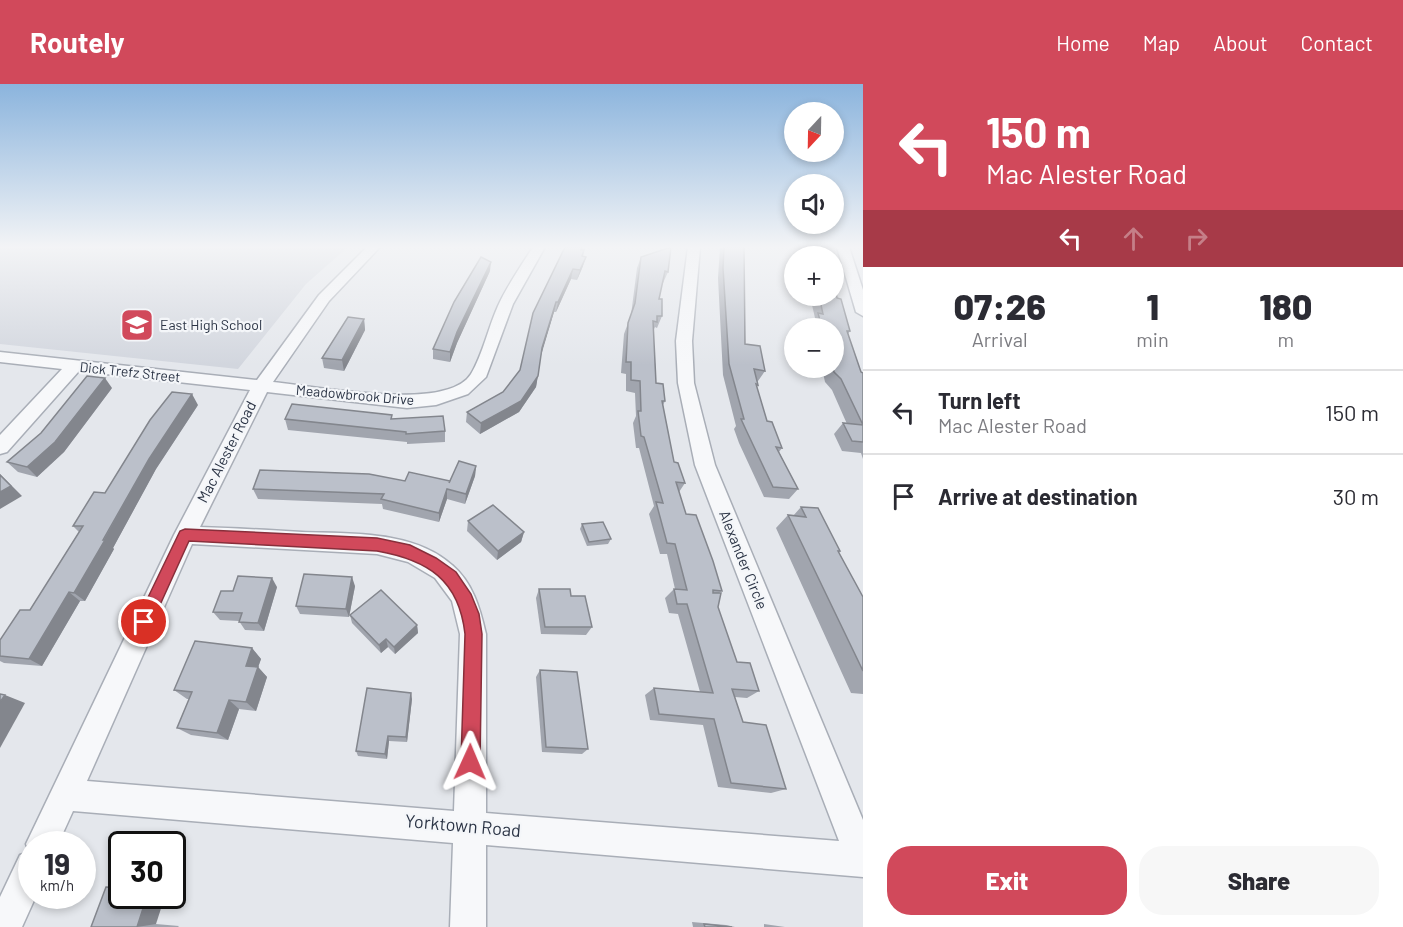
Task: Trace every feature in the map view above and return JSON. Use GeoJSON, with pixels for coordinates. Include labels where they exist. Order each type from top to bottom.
{"type":"FeatureCollection","features":[{"type":"Feature","properties":{"kind":"street","name":"Mac Alester Road"},"geometry":{"type":"LineString","coordinates":[[48,831],[185,535],[261,386],[324,298],[335,286]]}},
{"type":"Feature","properties":{"kind":"street","name":"Meadowbrook Drive"},"geometry":{"type":"LineString","coordinates":[[261,386],[408,402],[445,399],[458,394],[470,386],[481,372],[506,304],[516,286]]}},
{"type":"Feature","properties":{"kind":"street","name":"Alexander Circle"},"geometry":{"type":"LineString","coordinates":[[690,286],[684,341],[686,383],[705,465],[863,860]]}},
{"type":"Feature","properties":{"kind":"street"},"geometry":{"type":"LineString","coordinates":[[855,286],[863,312]]}},
{"type":"Feature","properties":{"kind":"street","name":"Dick Trefz Street"},"geometry":{"type":"LineString","coordinates":[[0,357],[261,386]]}},
{"type":"Feature","properties":{"kind":"street"},"geometry":{"type":"LineString","coordinates":[[0,447],[74,366]]}},
{"type":"Feature","properties":{"kind":"street"},"geometry":{"type":"LineString","coordinates":[[185,535],[377,544],[405,549],[431,562],[451,576],[463,594],[471,614],[473,634],[468,927]]}},
{"type":"Feature","properties":{"kind":"street","name":"Yorktown Road"},"geometry":{"type":"LineString","coordinates":[[64,795],[469,826],[863,860]]}},
{"type":"Feature","properties":{"kind":"street"},"geometry":{"type":"LineString","coordinates":[[4,927],[18,897]]}},
{"type":"Feature","properties":{"kind":"shaded area","name":"East High School"},"geometry":{"type":"Polygon","coordinates":[[[0,286],[304,286],[238,369],[0,344],[0,286]]]}},
{"type":"Feature","properties":{"kind":"building"},"geometry":{"type":"Polygon","coordinates":[[[463,286],[479,286],[450,352],[433,349],[463,286]]]}},
{"type":"Feature","properties":{"kind":"building"},"geometry":{"type":"Polygon","coordinates":[[[546,286],[565,286],[556,302],[542,348],[538,376],[521,401],[481,423],[467,412],[503,392],[520,370],[533,313],[546,286]]]}},
{"type":"Feature","properties":{"kind":"building"},"geometry":{"type":"Polygon","coordinates":[[[637,286],[662,286],[659,299],[662,299],[662,316],[657,316],[657,322],[653,321],[656,383],[663,384],[665,401],[662,401],[674,462],[678,463],[685,483],[676,482],[686,514],[696,515],[713,561],[722,591],[713,590],[713,593],[721,593],[718,607],[737,662],[750,663],[759,691],[732,689],[743,722],[766,725],[786,789],[731,783],[714,719],[659,714],[654,688],[713,693],[687,604],[677,604],[674,589],[687,590],[675,544],[667,543],[656,502],[663,503],[644,437],[641,436],[638,411],[641,411],[640,381],[631,380],[631,362],[626,362],[628,323],[635,303],[637,286]]]}},
{"type":"Feature","properties":{"kind":"building"},"geometry":{"type":"Polygon","coordinates":[[[724,286],[744,286],[745,344],[760,346],[765,371],[754,369],[758,385],[756,384],[767,421],[772,422],[782,448],[776,447],[798,489],[773,487],[741,419],[744,419],[729,364],[724,286]]]}},
{"type":"Feature","properties":{"kind":"building"},"geometry":{"type":"Polygon","coordinates":[[[821,306],[843,306],[850,331],[847,331],[863,373],[863,425],[840,378],[844,378],[844,318],[819,318],[818,313],[823,314],[821,306]]]}},
{"type":"Feature","properties":{"kind":"building"},"geometry":{"type":"Polygon","coordinates":[[[348,317],[364,319],[342,360],[322,358],[348,317]]]}},
{"type":"Feature","properties":{"kind":"building"},"geometry":{"type":"Polygon","coordinates":[[[87,376],[105,378],[55,442],[27,467],[7,462],[41,433],[87,376]]]}},
{"type":"Feature","properties":{"kind":"building"},"geometry":{"type":"Polygon","coordinates":[[[172,392],[192,394],[149,459],[74,593],[69,592],[29,659],[0,656],[0,640],[20,610],[30,610],[83,526],[73,526],[94,492],[105,493],[150,420],[172,392]]]}},
{"type":"Feature","properties":{"kind":"building"},"geometry":{"type":"Polygon","coordinates":[[[292,404],[392,415],[391,419],[443,416],[445,431],[406,434],[406,432],[285,419],[292,404]]]}},
{"type":"Feature","properties":{"kind":"building"},"geometry":{"type":"Polygon","coordinates":[[[843,423],[863,425],[863,442],[852,441],[843,423]]]}},
{"type":"Feature","properties":{"kind":"building"},"geometry":{"type":"Polygon","coordinates":[[[459,461],[476,466],[466,494],[447,489],[439,513],[381,499],[384,494],[253,489],[260,470],[369,474],[405,481],[409,472],[450,481],[459,461]]]}},
{"type":"Feature","properties":{"kind":"building"},"geometry":{"type":"Polygon","coordinates":[[[0,475],[11,486],[0,492],[0,475]]]}},
{"type":"Feature","properties":{"kind":"building"},"geometry":{"type":"Polygon","coordinates":[[[493,505],[524,532],[498,551],[468,521],[493,505]]]}},
{"type":"Feature","properties":{"kind":"building"},"geometry":{"type":"Polygon","coordinates":[[[801,507],[818,508],[863,597],[863,671],[788,515],[806,517],[801,507]]]}},
{"type":"Feature","properties":{"kind":"building"},"geometry":{"type":"Polygon","coordinates":[[[603,522],[611,539],[589,542],[582,524],[603,522]]]}},
{"type":"Feature","properties":{"kind":"building"},"geometry":{"type":"Polygon","coordinates":[[[304,574],[352,577],[346,609],[296,606],[304,574]]]}},
{"type":"Feature","properties":{"kind":"building"},"geometry":{"type":"Polygon","coordinates":[[[238,576],[272,578],[258,623],[239,622],[242,613],[213,612],[221,591],[233,591],[238,576]]]}},
{"type":"Feature","properties":{"kind":"building"},"geometry":{"type":"Polygon","coordinates":[[[539,589],[570,589],[571,596],[585,596],[592,627],[545,627],[539,589]]]}},
{"type":"Feature","properties":{"kind":"building"},"geometry":{"type":"Polygon","coordinates":[[[381,590],[417,625],[394,647],[386,639],[379,645],[350,615],[381,590]]]}},
{"type":"Feature","properties":{"kind":"building"},"geometry":{"type":"Polygon","coordinates":[[[195,641],[252,648],[246,666],[258,667],[246,702],[229,700],[217,733],[177,728],[192,692],[174,690],[195,641]]]}},
{"type":"Feature","properties":{"kind":"building"},"geometry":{"type":"Polygon","coordinates":[[[540,670],[577,672],[588,749],[546,747],[540,670]]]}},
{"type":"Feature","properties":{"kind":"building"},"geometry":{"type":"Polygon","coordinates":[[[367,688],[411,693],[406,737],[388,736],[385,754],[356,751],[367,688]]]}},
{"type":"Feature","properties":{"kind":"building"},"geometry":{"type":"Polygon","coordinates":[[[106,887],[108,887],[108,909],[143,909],[137,927],[91,927],[106,887]]]}},
{"type":"Feature","properties":{"kind":"building"},"geometry":{"type":"Polygon","coordinates":[[[704,924],[732,927],[705,927],[704,924]]]}},
{"type":"Feature","properties":{"kind":"place","name":"East High School"},"geometry":{"type":"Point","coordinates":[137,325]}},
{"type":"Feature","properties":{"kind":"route"},"geometry":{"type":"LineString","coordinates":[[144,622],[185,535],[377,544],[405,549],[431,562],[451,576],[463,594],[471,614],[473,634],[470,762]]}}]}
